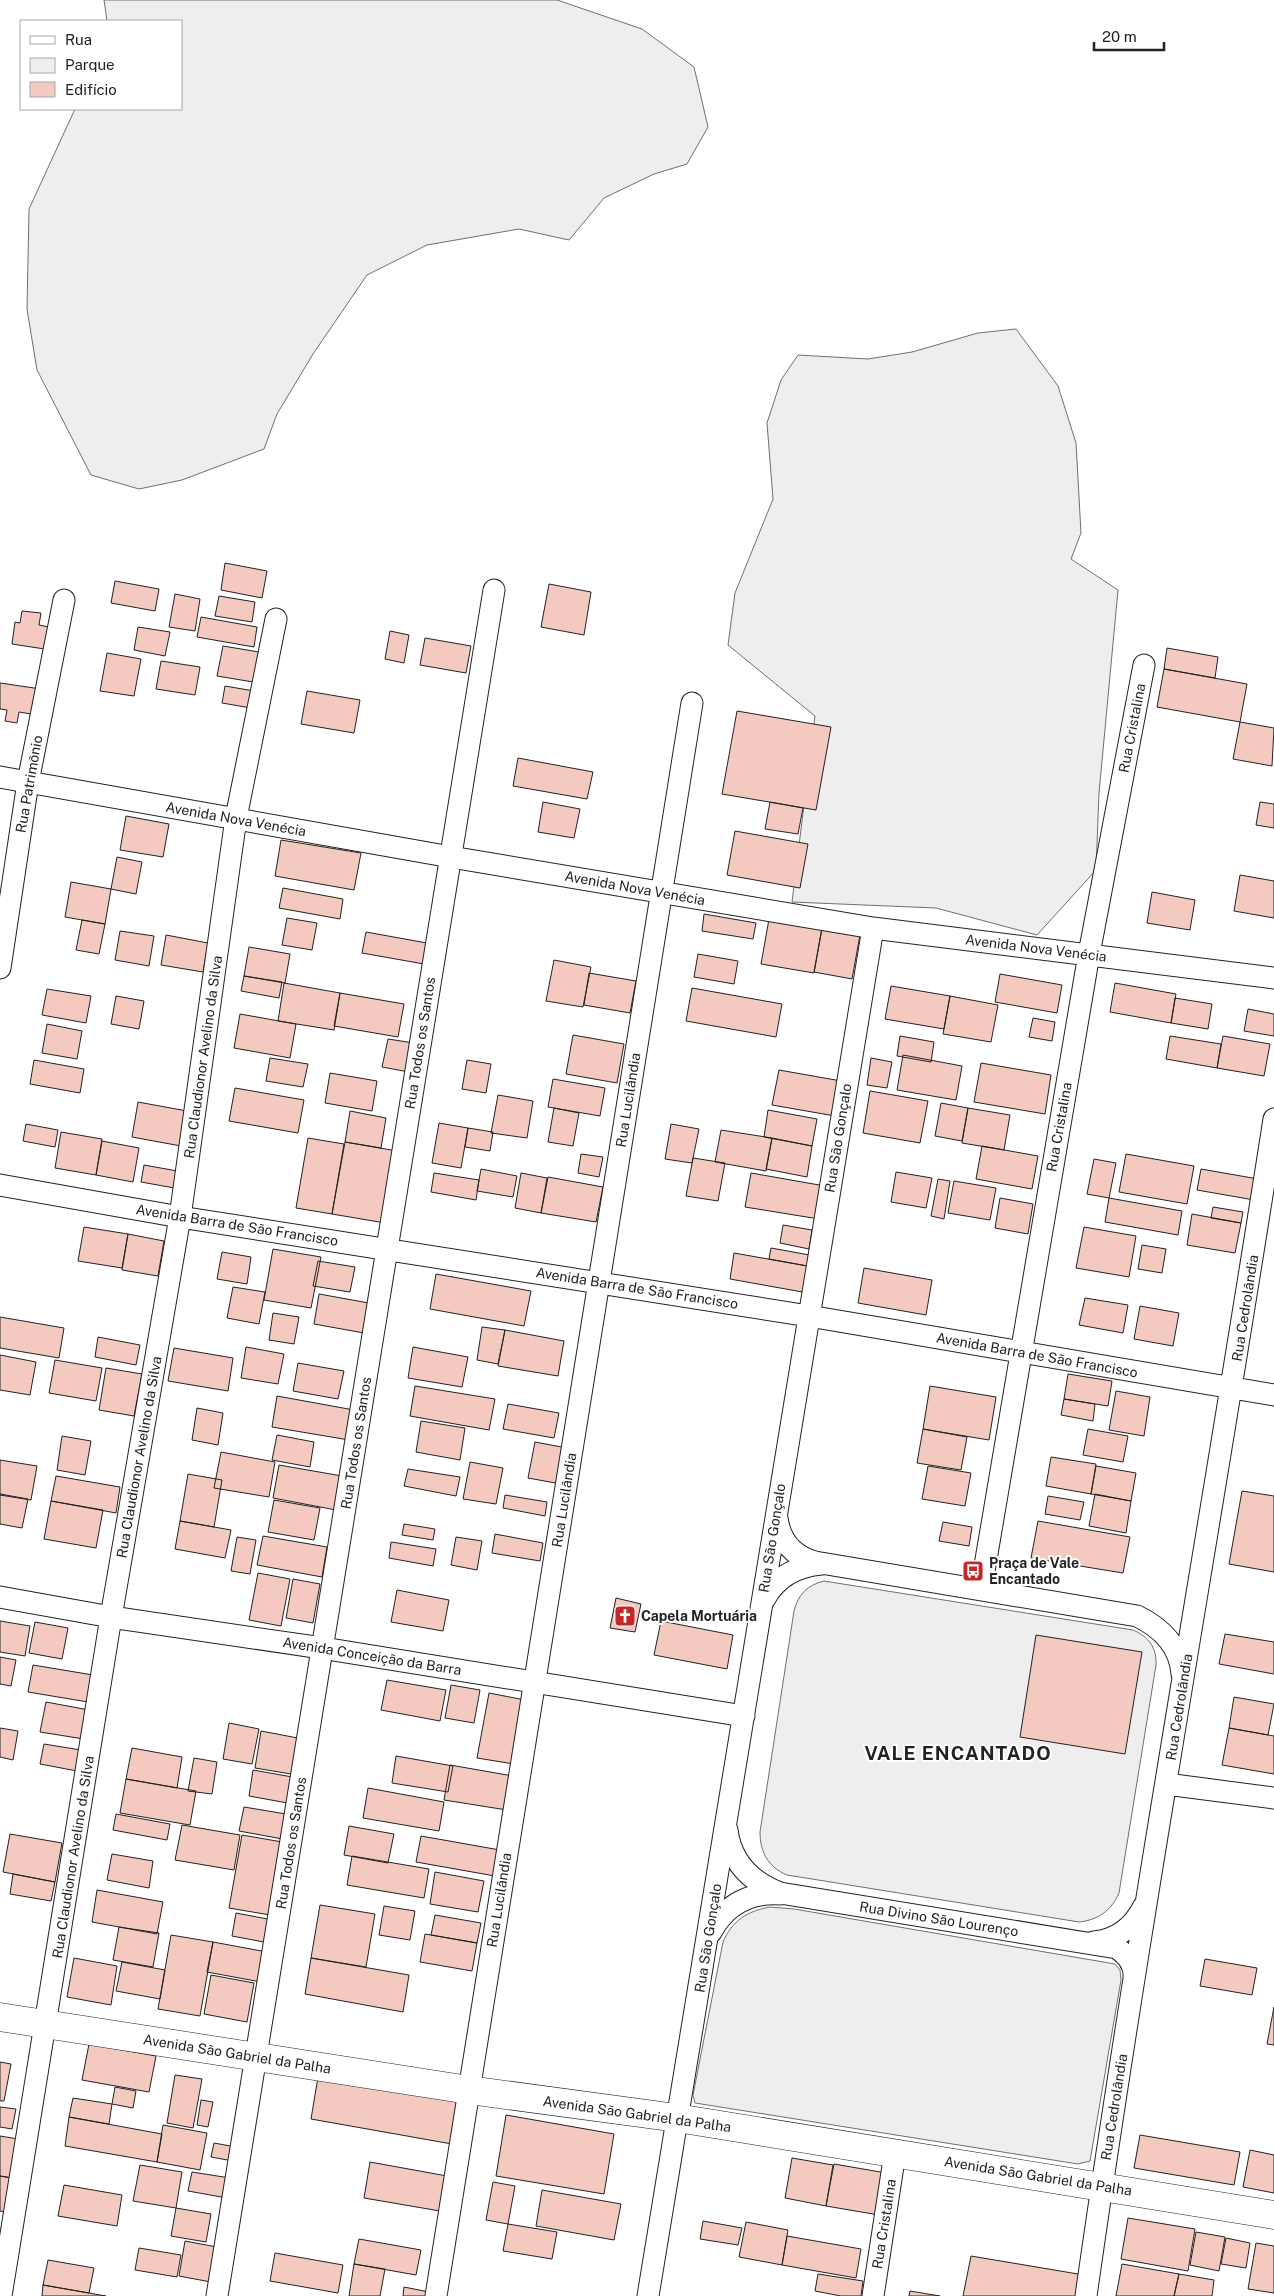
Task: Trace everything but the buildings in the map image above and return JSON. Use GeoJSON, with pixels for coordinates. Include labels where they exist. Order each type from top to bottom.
{"type":"FeatureCollection","features":[{"type":"Feature","properties":{"kind":"main road","name":"Avenida São Gabriel da Palha"},"geometry":{"type":"LineString","coordinates":[[0,2017],[469,2090],[677,2118],[1274,2215]]}},
{"type":"Feature","properties":{"kind":"street","name":"Rua Todos os Santos"},"geometry":{"type":"LineString","coordinates":[[217,2296],[494,590]]}},
{"type":"Feature","properties":{"kind":"street","name":"Rua Patrimônio"},"geometry":{"type":"LineString","coordinates":[[0,968],[28,782],[64,600]]}},
{"type":"Feature","properties":{"kind":"street","name":"Rua Claudionor Avelino da Silva"},"geometry":{"type":"LineString","coordinates":[[1,2296],[47,2025],[111,1617],[180,1217],[236,818],[276,619]]}},
{"type":"Feature","properties":{"kind":"street","name":"Rua Cristalina"},"geometry":{"type":"LineString","coordinates":[[981,1589],[1089,954],[1144,665]]}},
{"type":"Feature","properties":{"kind":"street","name":"Rua Lucilândia"},"geometry":{"type":"LineString","coordinates":[[436,2296],[692,703]]}},
{"type":"Feature","properties":{"kind":"street","name":"Avenida Nova Venécia"},"geometry":{"type":"LineString","coordinates":[[0,777],[451,857],[873,928],[1274,978]]}},
{"type":"Feature","properties":{"kind":"street","name":"Rua São Gonçalo"},"geometry":{"type":"LineString","coordinates":[[648,2296],[873,928]]}},
{"type":"Feature","properties":{"kind":"street","name":"Rua Cedrolândia"},"geometry":{"type":"LineString","coordinates":[[1086,2296],[1133,1982],[1232,1388],[1274,1119]]}},
{"type":"Feature","properties":{"kind":"street","name":"Avenida Barra de São Francisco"},"geometry":{"type":"LineString","coordinates":[[0,1185],[180,1217],[599,1282],[1274,1394]]}},
{"type":"Feature","properties":{"kind":"street"},"geometry":{"type":"LineString","coordinates":[[777,1507],[778,1528],[788,1546],[805,1559],[1137,1616],[1162,1631],[1171,1643],[1180,1663],[1183,1684]]}},
{"type":"Feature","properties":{"kind":"street"},"geometry":{"type":"LineString","coordinates":[[762,1603],[776,1584],[795,1570],[808,1565],[837,1566]]}},
{"type":"Feature","properties":{"kind":"street","name":"Avenida Conceição da Barra"},"geometry":{"type":"LineString","coordinates":[[0,1596],[111,1617],[322,1648],[744,1716]]}},
{"type":"Feature","properties":{"kind":"street"},"geometry":{"type":"LineString","coordinates":[[1166,1784],[1274,1798]]}},
{"type":"Feature","properties":{"kind":"street","name":"Rua Divino São Lourenço"},"geometry":{"type":"LineString","coordinates":[[727,1819],[730,1845],[742,1868],[766,1887],[794,1895]]}},
{"type":"Feature","properties":{"kind":"street","name":"Rua Divino São Lourenço"},"geometry":{"type":"LineString","coordinates":[[707,1941],[718,1920],[735,1904],[757,1895],[769,1893],[794,1895],[1117,1948],[1126,1954],[1134,1972],[1133,1982]]}},
{"type":"Feature","properties":{"kind":"street","name":"Rua Divino São Lourenço"},"geometry":{"type":"LineString","coordinates":[[1083,1942],[1110,1939],[1123,1932],[1138,1917],[1147,1897]]}},
{"type":"Feature","properties":{"kind":"street","name":"Rua Cristalina"},"geometry":{"type":"LineString","coordinates":[[873,2296],[895,2153]]}},
{"type":"Feature","properties":{"kind":"green space"},"geometry":{"type":"Polygon","coordinates":[[[104,0],[557,0],[642,29],[694,67],[708,127],[687,164],[654,174],[604,198],[569,240],[519,229],[427,245],[367,275],[313,354],[277,414],[264,449],[182,480],[139,489],[91,475],[37,370],[27,309],[29,209],[75,110],[182,110],[182,20],[107,20],[104,0]]]}},
{"type":"Feature","properties":{"kind":"green space"},"geometry":{"type":"Polygon","coordinates":[[[1016,329],[1058,386],[1076,443],[1081,533],[1071,559],[1118,590],[1099,793],[1096,870],[1037,935],[936,908],[792,902],[815,716],[728,645],[735,593],[773,499],[767,423],[781,380],[798,355],[868,359],[912,352],[978,333],[1016,329]]]}},
{"type":"Feature","properties":{"kind":"green space"},"geometry":{"type":"Polygon","coordinates":[[[824,1581],[1133,1630],[1148,1640],[1155,1653],[1156,1665],[1119,1893],[1108,1910],[1098,1917],[1079,1922],[787,1875],[780,1872],[770,1863],[762,1846],[760,1832],[794,1611],[804,1591],[824,1581]]]}},
{"type":"Feature","properties":{"kind":"green space"},"geometry":{"type":"Polygon","coordinates":[[[770,1907],[794,1909],[1115,1964],[1120,1970],[1121,1980],[1090,2161],[1078,2164],[695,2103],[693,2095],[723,1942],[731,1928],[741,1918],[754,1911],[770,1907]]]}},
{"type":"Feature","properties":{"kind":"place","name":"Praça de Vale Encantado"},"geometry":{"type":"Point","coordinates":[973,1571]}},
{"type":"Feature","properties":{"kind":"place","name":"Capela Mortuária"},"geometry":{"type":"Point","coordinates":[625,1616]}},
{"type":"Feature","properties":{"kind":"district","name":"VALE ENCANTADO"},"geometry":{"type":"Point","coordinates":[958,1753]}}]}
